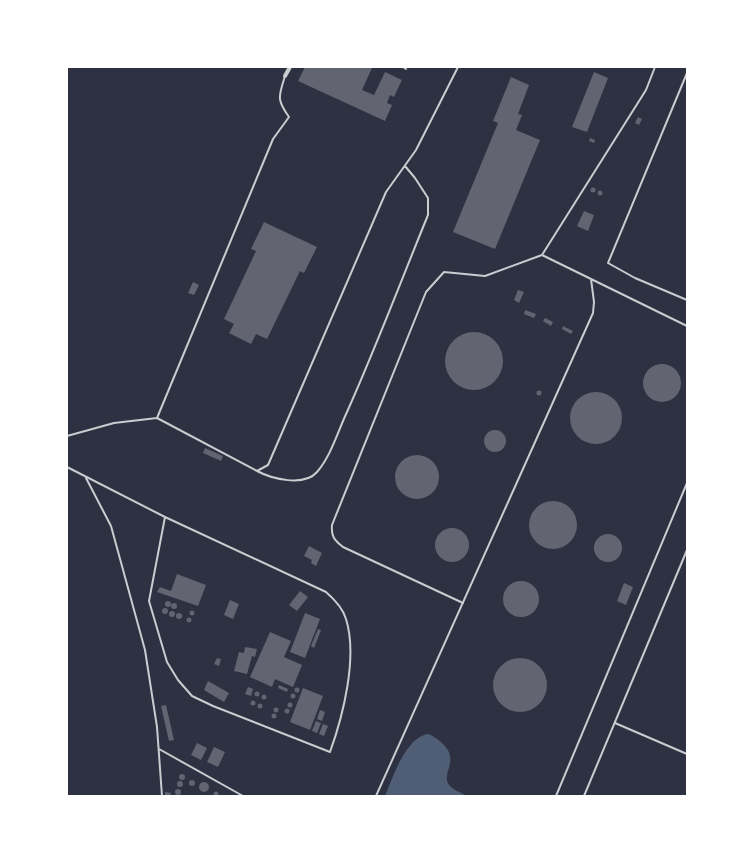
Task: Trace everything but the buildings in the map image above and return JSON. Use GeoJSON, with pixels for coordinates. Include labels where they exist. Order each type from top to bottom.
{"type":"FeatureCollection","features":[{"type":"Feature","properties":{"kind":"street"},"geometry":{"type":"LineString","coordinates":[[285,76],[290,67]]}},
{"type":"Feature","properties":{"kind":"lane"},"geometry":{"type":"LineString","coordinates":[[255,469],[257,471],[268,465],[386,192],[416,150],[458,67]]}},
{"type":"Feature","properties":{"kind":"lane"},"geometry":{"type":"LineString","coordinates":[[463,603],[343,547],[334,540],[331,534],[332,524],[426,292],[444,272],[485,276],[542,255],[646,90],[655,67]]}},
{"type":"Feature","properties":{"kind":"lane"},"geometry":{"type":"LineString","coordinates":[[687,72],[608,263],[635,278],[687,300]]}},
{"type":"Feature","properties":{"kind":"lane"},"geometry":{"type":"LineString","coordinates":[[157,418],[273,139],[289,118],[279,102],[285,76]]}},
{"type":"Feature","properties":{"kind":"lane"},"geometry":{"type":"LineString","coordinates":[[67,436],[114,423],[157,418],[268,477],[297,481],[316,473],[327,457],[361,381],[428,214],[428,198],[416,178],[405,166]]}},
{"type":"Feature","properties":{"kind":"lane"},"geometry":{"type":"LineString","coordinates":[[542,255],[687,326]]}},
{"type":"Feature","properties":{"kind":"lane"},"geometry":{"type":"LineString","coordinates":[[376,796],[593,313],[594,302],[591,279]]}},
{"type":"Feature","properties":{"kind":"lane"},"geometry":{"type":"LineString","coordinates":[[67,467],[165,517],[326,592],[336,600],[346,618],[349,637],[349,672],[345,704],[330,752],[213,706],[192,696],[178,680],[167,662],[149,601],[165,517]]}},
{"type":"Feature","properties":{"kind":"lane"},"geometry":{"type":"LineString","coordinates":[[85,477],[111,526],[145,650],[153,689],[162,796]]}},
{"type":"Feature","properties":{"kind":"lane"},"geometry":{"type":"LineString","coordinates":[[556,796],[687,483]]}},
{"type":"Feature","properties":{"kind":"lane"},"geometry":{"type":"LineString","coordinates":[[584,796],[687,550]]}},
{"type":"Feature","properties":{"kind":"lane"},"geometry":{"type":"LineString","coordinates":[[615,723],[687,754]]}},
{"type":"Feature","properties":{"kind":"lane"},"geometry":{"type":"LineString","coordinates":[[159,749],[243,796]]}},
{"type":"Feature","properties":{"kind":"water"},"geometry":{"type":"Polygon","coordinates":[[[429,734],[441,742],[448,750],[450,763],[447,781],[450,786],[466,796],[385,796],[396,769],[407,749],[421,736],[429,734]]]}}]}
